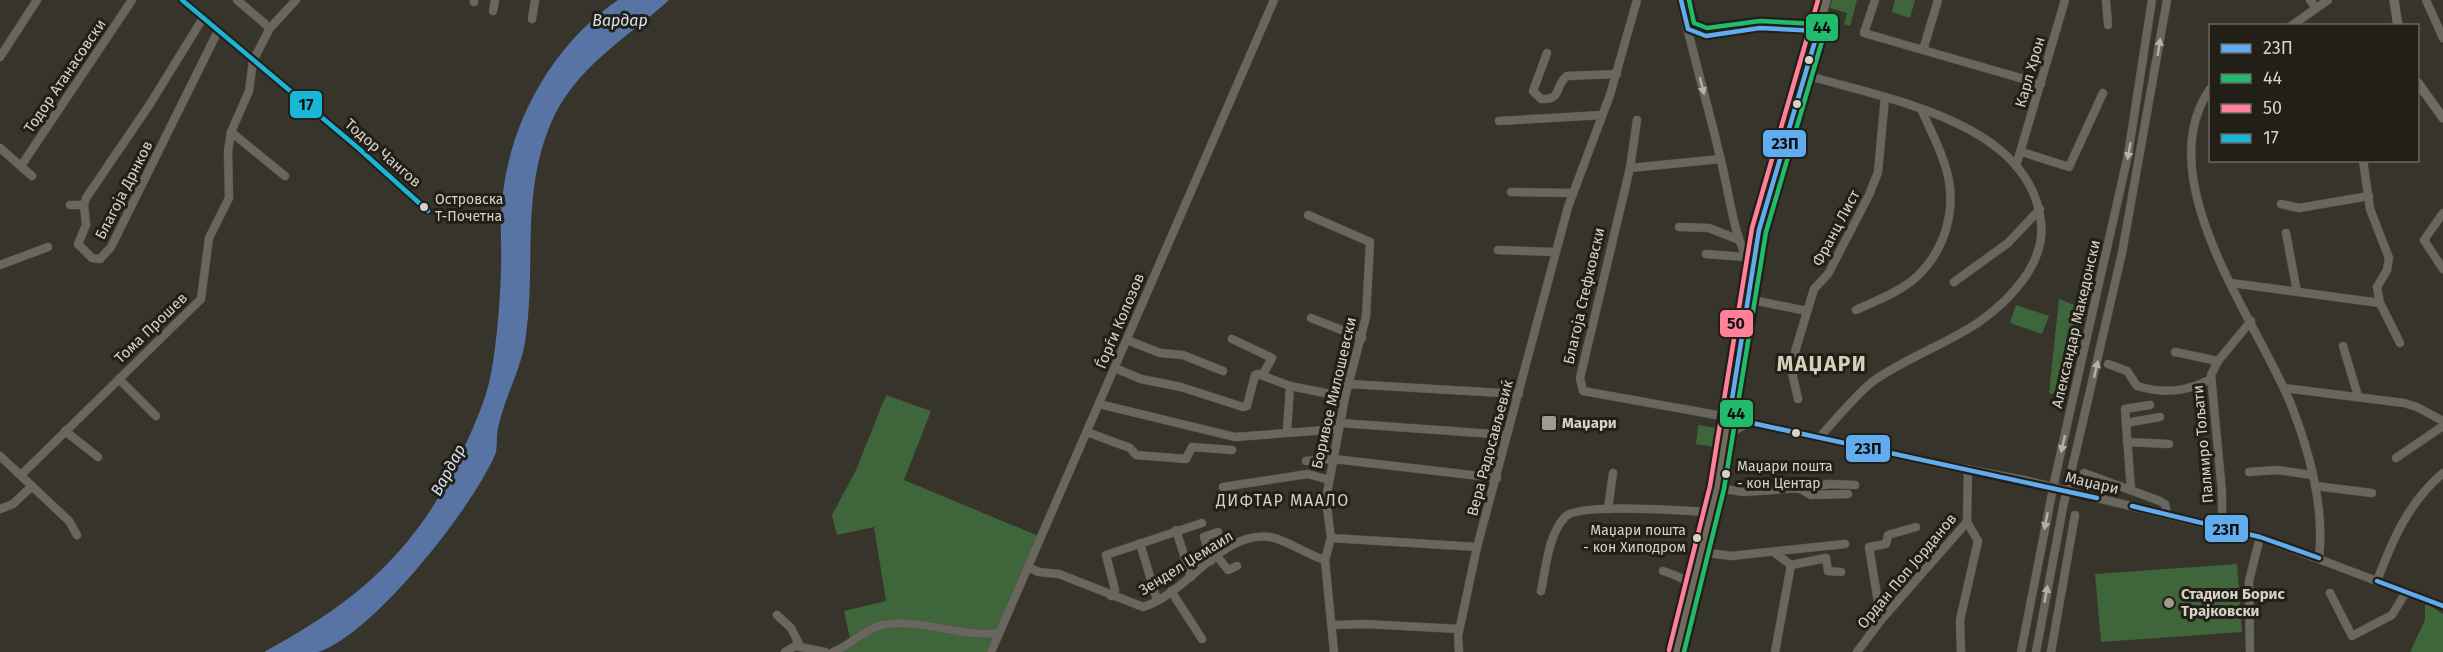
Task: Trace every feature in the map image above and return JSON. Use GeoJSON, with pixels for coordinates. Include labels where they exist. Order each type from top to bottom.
{"type":"FeatureCollection","features":[{"type":"Feature","properties":{"kind":"main road"},"geometry":{"type":"LineString","coordinates":[[1676,652],[1717,488],[1751,267],[1766,205],[1806,75],[1826,0]]}},
{"type":"Feature","properties":{"kind":"main road"},"geometry":{"type":"LineString","coordinates":[[2394,0],[2398,24]]}},
{"type":"Feature","properties":{"kind":"main road"},"geometry":{"type":"LineString","coordinates":[[2419,84],[2443,118]]}},
{"type":"Feature","properties":{"kind":"street"},"geometry":{"type":"LineString","coordinates":[[0,57],[37,0]]}},
{"type":"Feature","properties":{"kind":"street","name":"Тодор Атанасовски"},"geometry":{"type":"LineString","coordinates":[[21,166],[132,0]]}},
{"type":"Feature","properties":{"kind":"street","name":"Тодор Чангов"},"geometry":{"type":"LineString","coordinates":[[182,0],[357,147],[428,211]]}},
{"type":"Feature","properties":{"kind":"street"},"geometry":{"type":"LineString","coordinates":[[237,0],[270,28]]}},
{"type":"Feature","properties":{"kind":"street","name":"Тома Прошев"},"geometry":{"type":"LineString","coordinates":[[21,475],[201,299],[209,238],[229,198],[228,152],[231,132],[249,91],[253,61],[270,28],[296,0]]}},
{"type":"Feature","properties":{"kind":"street"},"geometry":{"type":"LineString","coordinates":[[493,10],[495,0]]}},
{"type":"Feature","properties":{"kind":"street"},"geometry":{"type":"LineString","coordinates":[[532,19],[535,0]]}},
{"type":"Feature","properties":{"kind":"street","name":"Ѓорѓи Колозов"},"geometry":{"type":"LineString","coordinates":[[991,652],[1274,0]]}},
{"type":"Feature","properties":{"kind":"street","name":"Вера Радосављевиќ"},"geometry":{"type":"LineString","coordinates":[[1459,652],[1460,629],[1477,547],[1555,252],[1572,193],[1617,74],[1637,0]]}},
{"type":"Feature","properties":{"kind":"street"},"geometry":{"type":"LineString","coordinates":[[1681,0],[1721,159],[1737,239],[1751,267]]}},
{"type":"Feature","properties":{"kind":"street"},"geometry":{"type":"LineString","coordinates":[[1875,0],[1864,33],[2041,84]]}},
{"type":"Feature","properties":{"kind":"street"},"geometry":{"type":"LineString","coordinates":[[1923,50],[1938,0]]}},
{"type":"Feature","properties":{"kind":"street","name":"Карл Хрон"},"geometry":{"type":"LineString","coordinates":[[2016,166],[2065,0]]}},
{"type":"Feature","properties":{"kind":"street"},"geometry":{"type":"LineString","coordinates":[[2106,0],[2108,24]]}},
{"type":"Feature","properties":{"kind":"street","name":"Александар Македонски"},"geometry":{"type":"LineString","coordinates":[[2021,652],[2055,478],[2128,155],[2152,0]]}},
{"type":"Feature","properties":{"kind":"street","name":"Александар Македонски"},"geometry":{"type":"LineString","coordinates":[[2036,652],[2063,507],[2120,264],[2167,0]]}},
{"type":"Feature","properties":{"kind":"street"},"geometry":{"type":"LineString","coordinates":[[2310,0],[2316,9]]}},
{"type":"Feature","properties":{"kind":"street"},"geometry":{"type":"LineString","coordinates":[[2294,24],[2328,0]]}},
{"type":"Feature","properties":{"kind":"street"},"geometry":{"type":"LineString","coordinates":[[2426,0],[2443,38]]}},
{"type":"Feature","properties":{"kind":"street","name":"Благоја Дрнков"},"geometry":{"type":"LineString","coordinates":[[203,18],[84,205],[86,225],[78,244],[92,258],[100,259],[111,247],[218,32]]}},
{"type":"Feature","properties":{"kind":"street"},"geometry":{"type":"LineString","coordinates":[[1688,29],[1706,36],[1760,28],[1818,31]]}},
{"type":"Feature","properties":{"kind":"street"},"geometry":{"type":"LineString","coordinates":[[1547,53],[1533,84],[1533,91],[1541,99],[1551,100],[1556,96],[1567,76],[1617,74]]}},
{"type":"Feature","properties":{"kind":"street"},"geometry":{"type":"LineString","coordinates":[[1806,75],[1922,111],[1973,131],[1993,144],[2016,166],[2034,192],[2040,209],[2042,231],[2039,251],[2026,275],[2010,294],[1979,321],[1871,383],[1819,438]]}},
{"type":"Feature","properties":{"kind":"street"},"geometry":{"type":"LineString","coordinates":[[2022,152],[2069,167],[2103,93]]}},
{"type":"Feature","properties":{"kind":"street"},"geometry":{"type":"LineString","coordinates":[[2209,93],[2196,116],[2190,142],[2191,167],[2202,210],[2231,283],[2284,388],[2300,430],[2315,486],[2320,527],[2319,558]]}},
{"type":"Feature","properties":{"kind":"street","name":"Франц Лист"},"geometry":{"type":"LineString","coordinates":[[1798,399],[1791,368],[1807,310],[1814,289],[1828,274],[1875,179],[1881,161],[1885,98]]}},
{"type":"Feature","properties":{"kind":"street"},"geometry":{"type":"LineString","coordinates":[[1856,310],[1906,286],[1922,271],[1938,249],[1947,226],[1952,204],[1950,183],[1945,164],[1922,111]]}},
{"type":"Feature","properties":{"kind":"street"},"geometry":{"type":"LineString","coordinates":[[1499,121],[1602,115]]}},
{"type":"Feature","properties":{"kind":"street","name":"Благоја Стефковски"},"geometry":{"type":"LineString","coordinates":[[1637,120],[1637,136],[1580,385],[1588,394],[1729,418]]}},
{"type":"Feature","properties":{"kind":"street"},"geometry":{"type":"LineString","coordinates":[[231,132],[285,176]]}},
{"type":"Feature","properties":{"kind":"street"},"geometry":{"type":"LineString","coordinates":[[0,148],[32,176]]}},
{"type":"Feature","properties":{"kind":"street"},"geometry":{"type":"LineString","coordinates":[[1630,168],[1721,159]]}},
{"type":"Feature","properties":{"kind":"street"},"geometry":{"type":"LineString","coordinates":[[2362,162],[2372,215],[2389,258],[2387,270],[2377,287],[2380,303],[2400,343]]}},
{"type":"Feature","properties":{"kind":"street"},"geometry":{"type":"LineString","coordinates":[[1511,192],[1572,193]]}},
{"type":"Feature","properties":{"kind":"street"},"geometry":{"type":"LineString","coordinates":[[2282,204],[2299,208],[2369,196]]}},
{"type":"Feature","properties":{"kind":"street"},"geometry":{"type":"LineString","coordinates":[[70,205],[84,205]]}},
{"type":"Feature","properties":{"kind":"street"},"geometry":{"type":"LineString","coordinates":[[1954,282],[2008,243],[2040,209]]}},
{"type":"Feature","properties":{"kind":"street"},"geometry":{"type":"LineString","coordinates":[[2443,213],[2424,240],[2443,269]]}},
{"type":"Feature","properties":{"kind":"street","name":"Боривое Милошевски"},"geometry":{"type":"LineString","coordinates":[[1308,215],[1370,242],[1369,292],[1362,338],[1345,397],[1326,499],[1331,538],[1325,560],[1334,652]]}},
{"type":"Feature","properties":{"kind":"street"},"geometry":{"type":"LineString","coordinates":[[1679,227],[1709,228],[1737,239]]}},
{"type":"Feature","properties":{"kind":"street"},"geometry":{"type":"LineString","coordinates":[[2286,233],[2297,292]]}},
{"type":"Feature","properties":{"kind":"street"},"geometry":{"type":"LineString","coordinates":[[0,265],[48,247]]}},
{"type":"Feature","properties":{"kind":"street"},"geometry":{"type":"LineString","coordinates":[[1498,250],[1555,252]]}},
{"type":"Feature","properties":{"kind":"street"},"geometry":{"type":"LineString","coordinates":[[1706,254],[1745,257]]}},
{"type":"Feature","properties":{"kind":"street"},"geometry":{"type":"LineString","coordinates":[[2231,283],[2380,303]]}},
{"type":"Feature","properties":{"kind":"street"},"geometry":{"type":"LineString","coordinates":[[1746,299],[1807,310]]}},
{"type":"Feature","properties":{"kind":"street"},"geometry":{"type":"LineString","coordinates":[[1311,318],[1362,338]]}},
{"type":"Feature","properties":{"kind":"street","name":"Палмиро Тољати"},"geometry":{"type":"LineString","coordinates":[[2222,527],[2222,492],[2211,379],[2218,361],[2251,321]]}},
{"type":"Feature","properties":{"kind":"street"},"geometry":{"type":"LineString","coordinates":[[1232,339],[1272,358],[1263,374]]}},
{"type":"Feature","properties":{"kind":"street"},"geometry":{"type":"LineString","coordinates":[[1127,340],[1160,352],[1183,355],[1223,370]]}},
{"type":"Feature","properties":{"kind":"street"},"geometry":{"type":"LineString","coordinates":[[2343,346],[2358,396]]}},
{"type":"Feature","properties":{"kind":"street"},"geometry":{"type":"LineString","coordinates":[[2175,352],[2218,361]]}},
{"type":"Feature","properties":{"kind":"street"},"geometry":{"type":"LineString","coordinates":[[2108,364],[2127,371],[2137,386],[2159,392],[2191,390],[2211,379]]}},
{"type":"Feature","properties":{"kind":"street"},"geometry":{"type":"LineString","coordinates":[[1115,368],[1141,379],[1181,387],[1243,407],[1246,406],[1255,375],[1263,374],[1290,386],[1345,397]]}},
{"type":"Feature","properties":{"kind":"street"},"geometry":{"type":"LineString","coordinates":[[118,379],[156,416]]}},
{"type":"Feature","properties":{"kind":"street"},"geometry":{"type":"LineString","coordinates":[[1350,384],[1519,394]]}},
{"type":"Feature","properties":{"kind":"street"},"geometry":{"type":"LineString","coordinates":[[1287,431],[1290,386]]}},
{"type":"Feature","properties":{"kind":"street"},"geometry":{"type":"LineString","coordinates":[[2284,388],[2404,403],[2417,407],[2443,421]]}},
{"type":"Feature","properties":{"kind":"street"},"geometry":{"type":"LineString","coordinates":[[1726,436],[1748,422],[1740,416],[1731,403]]}},
{"type":"Feature","properties":{"kind":"street"},"geometry":{"type":"LineString","coordinates":[[1099,404],[1235,437],[1339,426],[1508,435]]}},
{"type":"Feature","properties":{"kind":"street"},"geometry":{"type":"LineString","coordinates":[[2132,490],[2125,410],[2150,405]]}},
{"type":"Feature","properties":{"kind":"street"},"geometry":{"type":"LineString","coordinates":[[2126,423],[2160,417]]}},
{"type":"Feature","properties":{"kind":"street","name":"Маџари"},"geometry":{"type":"LineString","coordinates":[[1729,418],[2024,480],[2260,537],[2442,606]]}},
{"type":"Feature","properties":{"kind":"street"},"geometry":{"type":"LineString","coordinates":[[2396,458],[2443,426]]}},
{"type":"Feature","properties":{"kind":"street"},"geometry":{"type":"LineString","coordinates":[[65,431],[98,457]]}},
{"type":"Feature","properties":{"kind":"street"},"geometry":{"type":"LineString","coordinates":[[1087,432],[1130,448],[1136,455],[1186,459],[1192,447],[1232,450]]}},
{"type":"Feature","properties":{"kind":"street"},"geometry":{"type":"LineString","coordinates":[[2127,442],[2169,444]]}},
{"type":"Feature","properties":{"kind":"street"},"geometry":{"type":"LineString","coordinates":[[0,456],[69,521],[76,535]]}},
{"type":"Feature","properties":{"kind":"street"},"geometry":{"type":"LineString","coordinates":[[1306,461],[1334,459],[1497,478]]}},
{"type":"Feature","properties":{"kind":"street","name":"Ордан Поп Јорданов"},"geometry":{"type":"LineString","coordinates":[[1857,652],[1881,620],[1967,522],[1968,469]]}},
{"type":"Feature","properties":{"kind":"street"},"geometry":{"type":"LineString","coordinates":[[2249,472],[2277,470],[2312,476]]}},
{"type":"Feature","properties":{"kind":"street"},"geometry":{"type":"LineString","coordinates":[[1608,508],[1612,473]]}},
{"type":"Feature","properties":{"kind":"street"},"geometry":{"type":"LineString","coordinates":[[2084,473],[2164,504],[2167,514]]}},
{"type":"Feature","properties":{"kind":"street"},"geometry":{"type":"LineString","coordinates":[[2377,581],[2391,543],[2410,507],[2443,473]]}},
{"type":"Feature","properties":{"kind":"street"},"geometry":{"type":"LineString","coordinates":[[1223,487],[1308,474],[1329,480]]}},
{"type":"Feature","properties":{"kind":"street"},"geometry":{"type":"LineString","coordinates":[[1717,488],[1744,492],[1799,489],[1829,484],[1855,485]]}},
{"type":"Feature","properties":{"kind":"street"},"geometry":{"type":"LineString","coordinates":[[0,509],[13,504],[32,486]]}},
{"type":"Feature","properties":{"kind":"street"},"geometry":{"type":"LineString","coordinates":[[2315,486],[2372,493]]}},
{"type":"Feature","properties":{"kind":"street"},"geometry":{"type":"LineString","coordinates":[[1799,489],[1811,495],[1848,494]]}},
{"type":"Feature","properties":{"kind":"street"},"geometry":{"type":"LineString","coordinates":[[1541,591],[1556,530],[1564,517],[1576,510],[1608,508],[1710,512]]}},
{"type":"Feature","properties":{"kind":"street"},"geometry":{"type":"LineString","coordinates":[[2051,652],[2074,515]]}},
{"type":"Feature","properties":{"kind":"street"},"geometry":{"type":"LineString","coordinates":[[1961,652],[1960,620],[1978,541],[1967,522]]}},
{"type":"Feature","properties":{"kind":"street"},"geometry":{"type":"LineString","coordinates":[[1111,596],[1114,590],[1106,555],[1202,523]]}},
{"type":"Feature","properties":{"kind":"street"},"geometry":{"type":"LineString","coordinates":[[1881,620],[1869,547],[1886,544],[1888,535],[1916,527]]}},
{"type":"Feature","properties":{"kind":"street"},"geometry":{"type":"LineString","coordinates":[[1176,530],[1191,577]]}},
{"type":"Feature","properties":{"kind":"street"},"geometry":{"type":"LineString","coordinates":[[1218,532],[1204,537],[1214,559],[1228,570],[1237,566]]}},
{"type":"Feature","properties":{"kind":"street","name":"Зендел Џемаил"},"geometry":{"type":"LineString","coordinates":[[1027,567],[1039,572],[1059,574],[1143,607],[1171,591],[1237,544],[1268,537],[1325,560]]}},
{"type":"Feature","properties":{"kind":"street"},"geometry":{"type":"LineString","coordinates":[[2250,652],[2249,581],[2260,537]]}},
{"type":"Feature","properties":{"kind":"street"},"geometry":{"type":"LineString","coordinates":[[1331,538],[1477,547]]}},
{"type":"Feature","properties":{"kind":"street"},"geometry":{"type":"LineString","coordinates":[[1140,543],[1157,600]]}},
{"type":"Feature","properties":{"kind":"street"},"geometry":{"type":"LineString","coordinates":[[1701,552],[1731,556],[1845,544]]}},
{"type":"Feature","properties":{"kind":"street"},"geometry":{"type":"LineString","coordinates":[[1775,553],[1791,565],[1826,558],[1828,571],[1841,572]]}},
{"type":"Feature","properties":{"kind":"street"},"geometry":{"type":"LineString","coordinates":[[1775,652],[1791,565]]}},
{"type":"Feature","properties":{"kind":"street"},"geometry":{"type":"LineString","coordinates":[[1663,572],[1692,582]]}},
{"type":"Feature","properties":{"kind":"street"},"geometry":{"type":"LineString","coordinates":[[1171,591],[1202,639]]}},
{"type":"Feature","properties":{"kind":"street"},"geometry":{"type":"LineString","coordinates":[[2330,593],[2352,636],[2392,615],[2406,592]]}},
{"type":"Feature","properties":{"kind":"street"},"geometry":{"type":"LineString","coordinates":[[777,615],[791,628],[800,646]]}},
{"type":"Feature","properties":{"kind":"street"},"geometry":{"type":"LineString","coordinates":[[1333,625],[1365,624],[1460,629]]}},
{"type":"Feature","properties":{"kind":"street"},"geometry":{"type":"LineString","coordinates":[[833,652],[881,625],[909,625],[968,634],[998,633]]}},
{"type":"Feature","properties":{"kind":"street"},"geometry":{"type":"LineString","coordinates":[[785,652],[792,646],[825,652]]}},
{"type":"Feature","properties":{"kind":"green space"},"geometry":{"type":"Polygon","coordinates":[[[1832,0],[1857,0],[1850,26],[1844,24],[1847,13],[1830,8],[1832,0]]]}},
{"type":"Feature","properties":{"kind":"green space"},"geometry":{"type":"Polygon","coordinates":[[[1895,0],[1915,0],[1910,18],[1892,12],[1895,0]]]}},
{"type":"Feature","properties":{"kind":"green space"},"geometry":{"type":"Polygon","coordinates":[[[2059,299],[2082,308],[2061,397],[2049,393],[2059,299]]]}},
{"type":"Feature","properties":{"kind":"green space"},"geometry":{"type":"Polygon","coordinates":[[[2016,305],[2049,316],[2042,334],[2010,323],[2016,305]]]}},
{"type":"Feature","properties":{"kind":"green space"},"geometry":{"type":"Polygon","coordinates":[[[886,395],[931,411],[904,480],[1041,537],[991,652],[843,652],[851,643],[844,611],[886,601],[874,527],[837,535],[832,515],[856,470],[886,395]]]}},
{"type":"Feature","properties":{"kind":"green space"},"geometry":{"type":"Polygon","coordinates":[[[1698,425],[1717,428],[1715,447],[1696,444],[1698,425]]]}},
{"type":"Feature","properties":{"kind":"green space","name":"Стадион Борис Трајковски"},"geometry":{"type":"Polygon","coordinates":[[[2237,564],[2242,632],[2101,642],[2095,574],[2237,564]]]}},
{"type":"Feature","properties":{"kind":"green space"},"geometry":{"type":"Polygon","coordinates":[[[2425,602],[2443,614],[2443,652],[2410,652],[2425,620],[2425,602]]]}},
{"type":"Feature","properties":{"kind":"water","name":"Вардар"},"geometry":{"type":"Polygon","coordinates":[[[618,0],[669,0],[588,70],[561,103],[551,123],[541,150],[532,204],[530,286],[525,342],[520,364],[497,431],[495,455],[483,478],[465,506],[418,567],[366,622],[340,641],[318,652],[264,652],[328,613],[382,569],[426,517],[445,485],[475,422],[491,374],[500,296],[502,202],[508,165],[516,137],[540,84],[556,60],[595,18],[618,0]]]}},
{"type":"Feature","properties":{"kind":"transit line","name":"17"},"geometry":{"type":"LineString","coordinates":[[182,0],[357,147],[428,211]]}},
{"type":"Feature","properties":{"kind":"transit line","name":"23П"},"geometry":{"type":"LineString","coordinates":[[1681,0],[1688,29],[1706,36],[1760,28],[1818,31],[1759,230],[1729,418],[2097,498]]}},
{"type":"Feature","properties":{"kind":"transit line","name":"44"},"geometry":{"type":"LineString","coordinates":[[1684,652],[1724,489],[1766,232],[1825,31],[1819,24],[1760,21],[1707,28],[1694,23],[1689,0]]}},
{"type":"Feature","properties":{"kind":"transit line","name":"50"},"geometry":{"type":"LineString","coordinates":[[1669,650],[1710,486],[1752,228],[1818,0]]}},
{"type":"Feature","properties":{"kind":"transit line","name":"23П"},"geometry":{"type":"LineString","coordinates":[[2132,506],[2260,537],[2319,558]]}},
{"type":"Feature","properties":{"kind":"transit line","name":"23П"},"geometry":{"type":"LineString","coordinates":[[2377,581],[2443,606]]}},
{"type":"Feature","properties":{"kind":"place","name":"Островска Т-Почетна"},"geometry":{"type":"Point","coordinates":[424,207]}},
{"type":"Feature","properties":{"kind":"place","name":"Маџари"},"geometry":{"type":"Point","coordinates":[1549,423]}},
{"type":"Feature","properties":{"kind":"place","name":"Маџари пошта - кон Центар"},"geometry":{"type":"Point","coordinates":[1726,474]}},
{"type":"Feature","properties":{"kind":"place","name":"Маџари пошта - кон Хиподром"},"geometry":{"type":"Point","coordinates":[1697,538]}},
{"type":"Feature","properties":{"kind":"place","name":"Стадион Борис Трајковски"},"geometry":{"type":"Point","coordinates":[2169,603]}},
{"type":"Feature","properties":{"kind":"district","name":"МАЏАРИ"},"geometry":{"type":"Point","coordinates":[1822,364]}},
{"type":"Feature","properties":{"kind":"district","name":"ДИФТАР МААЛО"},"geometry":{"type":"Point","coordinates":[1283,500]}}]}
